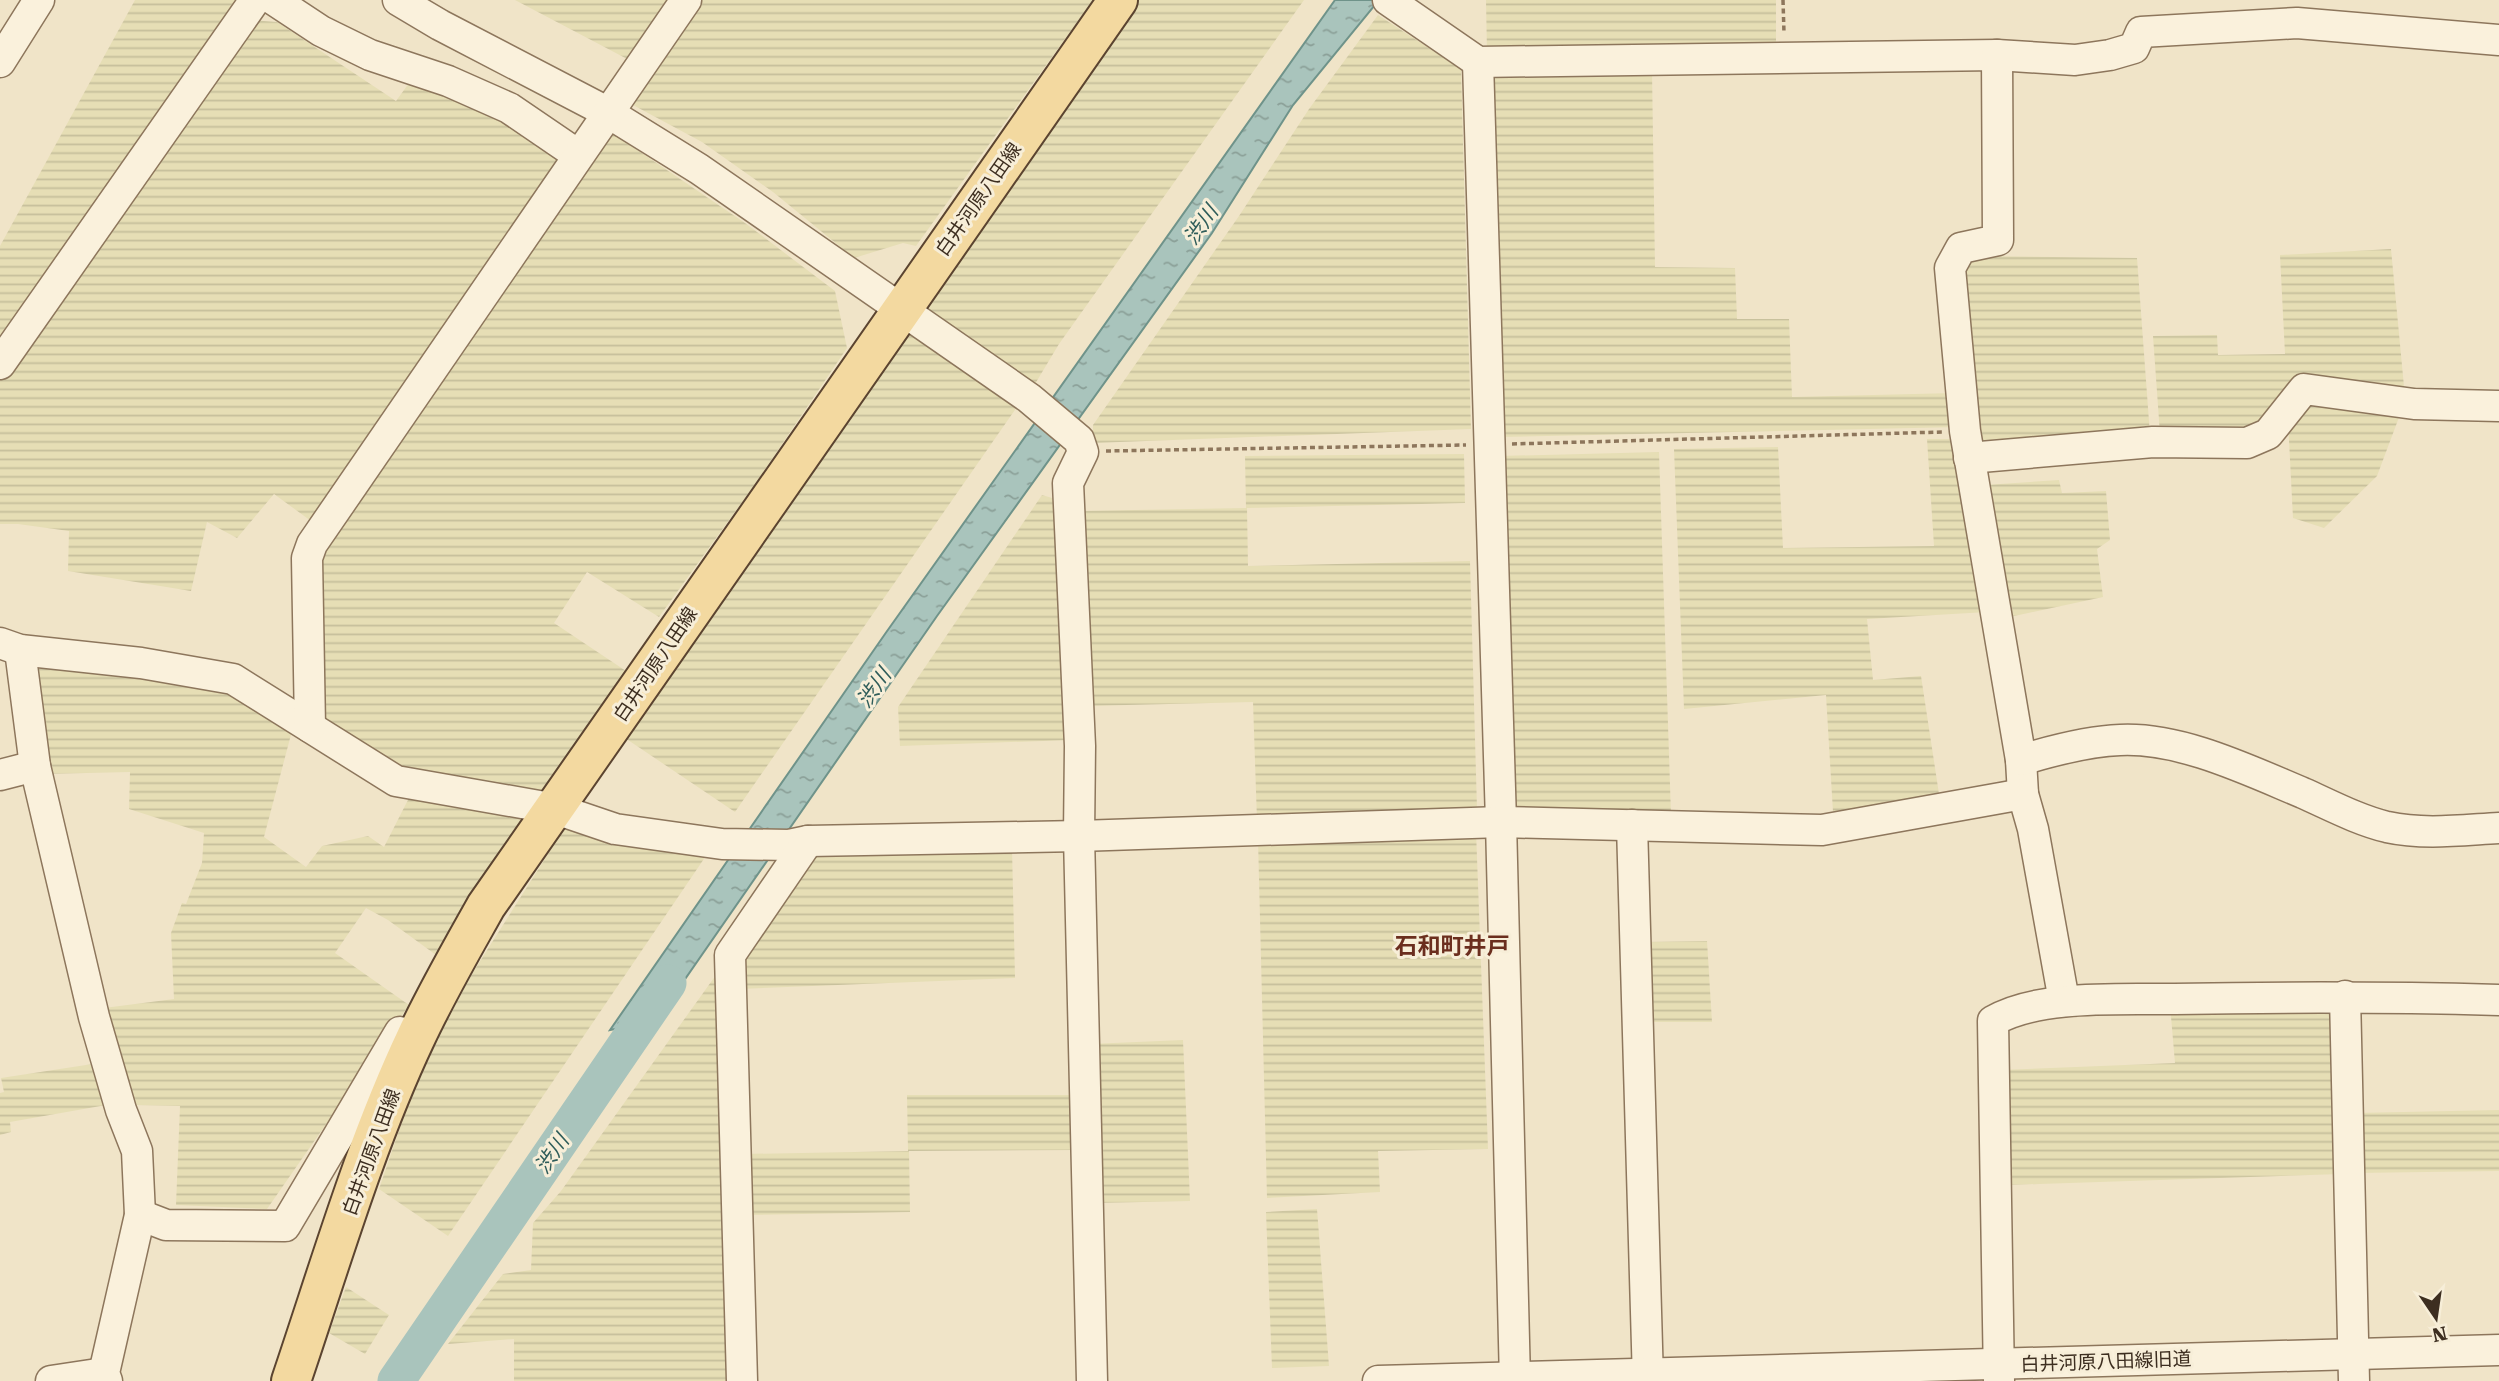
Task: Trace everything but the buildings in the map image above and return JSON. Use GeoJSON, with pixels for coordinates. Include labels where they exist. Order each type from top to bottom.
{"type":"FeatureCollection","features":[{"type":"Feature","properties":{"kind":"main road","name":"白井河原八田線"},"geometry":{"type":"LineString","coordinates":[[290,1381],[373,1142],[415,1039],[444,980],[486,906],[1118,0]]}},
{"type":"Feature","properties":{"kind":"street"},"geometry":{"type":"LineString","coordinates":[[0,62],[39,0]]}},
{"type":"Feature","properties":{"kind":"street"},"geometry":{"type":"LineString","coordinates":[[0,364],[255,0]]}},
{"type":"Feature","properties":{"kind":"street"},"geometry":{"type":"LineString","coordinates":[[274,0],[321,31],[370,55],[448,80],[509,108],[578,155]]}},
{"type":"Feature","properties":{"kind":"street"},"geometry":{"type":"LineString","coordinates":[[398,0],[440,25],[607,112],[699,169],[1029,398],[1081,446],[1068,483],[1080,746],[1079,836],[1092,1381]]}},
{"type":"Feature","properties":{"kind":"street"},"geometry":{"type":"LineString","coordinates":[[310,727],[307,558],[312,544],[686,0]]}},
{"type":"Feature","properties":{"kind":"street"},"geometry":{"type":"LineString","coordinates":[[1392,3],[1478,62],[1997,55],[2075,60],[2134,48],[2141,32],[2297,23],[2499,40]]}},
{"type":"Feature","properties":{"kind":"street"},"geometry":{"type":"LineString","coordinates":[[1997,55],[1998,240],[1961,248],[1950,268],[1967,445],[2021,760],[2023,794],[2034,829],[2064,1001]]}},
{"type":"Feature","properties":{"kind":"street"},"geometry":{"type":"LineString","coordinates":[[1478,62],[1502,822],[1515,1379]]}},
{"type":"Feature","properties":{"kind":"street"},"geometry":{"type":"LineString","coordinates":[[1967,445],[2247,443],[2267,434],[2304,389],[2414,404],[2499,406]]}},
{"type":"Feature","properties":{"kind":"street"},"geometry":{"type":"LineString","coordinates":[[51,1381],[106,1377],[140,1215],[137,1151],[121,1110],[94,1017],[35,766],[10,646],[141,663],[233,679],[396,781],[556,809],[615,829],[722,845],[1502,822],[1822,830],[2023,794]]}},
{"type":"Feature","properties":{"kind":"street"},"geometry":{"type":"LineString","coordinates":[[2021,760],[2048,752],[2119,740],[2144,741],[2182,748],[2232,764],[2384,826],[2421,831],[2499,828]]}},
{"type":"Feature","properties":{"kind":"street"},"geometry":{"type":"LineString","coordinates":[[0,775],[35,766]]}},
{"type":"Feature","properties":{"kind":"street"},"geometry":{"type":"LineString","coordinates":[[1632,825],[1648,1377]]}},
{"type":"Feature","properties":{"kind":"street"},"geometry":{"type":"LineString","coordinates":[[742,1381],[730,955],[799,843]]}},
{"type":"Feature","properties":{"kind":"street"},"geometry":{"type":"LineString","coordinates":[[2345,996],[2354,1367]]}},
{"type":"Feature","properties":{"kind":"street"},"geometry":{"type":"LineString","coordinates":[[1999,1373],[1993,1021],[2007,1013],[2064,1001],[2345,996],[2499,1000]]}},
{"type":"Feature","properties":{"kind":"street"},"geometry":{"type":"LineString","coordinates":[[140,1215],[166,1225],[285,1226],[400,1032],[415,1039]]}},
{"type":"Feature","properties":{"kind":"street","name":"白井河原八田線旧道"},"geometry":{"type":"LineString","coordinates":[[1378,1381],[2354,1367],[2499,1350]]}},
{"type":"Feature","properties":{"kind":"path"},"geometry":{"type":"LineString","coordinates":[[1783,0],[1785,57]]}},
{"type":"Feature","properties":{"kind":"path"},"geometry":{"type":"LineString","coordinates":[[1081,446],[1967,445]]}},
{"type":"Feature","properties":{"kind":"shaded area"},"geometry":{"type":"Polygon","coordinates":[[[135,0],[245,0],[0,349],[0,246],[135,0]]]}},
{"type":"Feature","properties":{"kind":"shaded area"},"geometry":{"type":"Polygon","coordinates":[[[515,0],[673,0],[631,61],[515,0]]]}},
{"type":"Feature","properties":{"kind":"shaded area"},"geometry":{"type":"Polygon","coordinates":[[[698,0],[1093,0],[916,246],[903,243],[854,258],[773,192],[702,142],[633,105],[652,66],[698,0]]]}},
{"type":"Feature","properties":{"kind":"shaded area"},"geometry":{"type":"Polygon","coordinates":[[[1135,0],[1304,0],[1059,344],[1032,389],[921,312],[1135,0]]]}},
{"type":"Feature","properties":{"kind":"shaded area"},"geometry":{"type":"Polygon","coordinates":[[[1486,0],[1776,0],[1776,48],[1487,54],[1486,0]]]}},
{"type":"Feature","properties":{"kind":"shaded area"},"geometry":{"type":"Polygon","coordinates":[[[1378,15],[1461,69],[1471,429],[1093,443],[1093,425],[1239,216],[1309,109],[1378,15]]]}},
{"type":"Feature","properties":{"kind":"shaded area"},"geometry":{"type":"Polygon","coordinates":[[[252,20],[277,22],[396,101],[412,79],[502,120],[559,156],[558,169],[311,521],[274,494],[237,538],[207,522],[191,591],[68,571],[69,531],[0,524],[0,374],[252,20]]]}},
{"type":"Feature","properties":{"kind":"shaded area"},"geometry":{"type":"Polygon","coordinates":[[[1652,71],[1655,267],[1735,268],[1737,319],[1789,319],[1792,397],[1954,393],[1959,427],[1499,437],[1491,72],[1652,71]]]}},
{"type":"Feature","properties":{"kind":"shaded area"},"geometry":{"type":"Polygon","coordinates":[[[605,128],[745,223],[835,291],[847,348],[753,487],[659,617],[587,572],[554,623],[626,671],[539,797],[399,773],[317,720],[314,556],[605,128]]]}},
{"type":"Feature","properties":{"kind":"shaded area"},"geometry":{"type":"Polygon","coordinates":[[[2391,249],[2405,397],[2300,384],[2264,430],[2160,434],[2153,336],[2217,335],[2218,355],[2285,354],[2280,255],[2391,249]]]}},
{"type":"Feature","properties":{"kind":"shaded area"},"geometry":{"type":"Polygon","coordinates":[[[1971,256],[2137,258],[2150,435],[1974,450],[1958,270],[1971,256]]]}},
{"type":"Feature","properties":{"kind":"shaded area"},"geometry":{"type":"Polygon","coordinates":[[[909,328],[1019,404],[735,812],[625,738],[909,328]]]}},
{"type":"Feature","properties":{"kind":"shaded area"},"geometry":{"type":"Polygon","coordinates":[[[2307,394],[2401,412],[2377,476],[2324,528],[2293,518],[2288,421],[2307,394]]]}},
{"type":"Feature","properties":{"kind":"shaded area"},"geometry":{"type":"Polygon","coordinates":[[[1927,439],[1961,439],[1987,612],[1867,619],[1873,680],[1921,676],[1939,794],[1833,812],[1826,695],[1684,709],[1674,449],[1778,447],[1783,548],[1934,546],[1927,439]]]}},
{"type":"Feature","properties":{"kind":"shaded area"},"geometry":{"type":"Polygon","coordinates":[[[1659,452],[1671,815],[1512,812],[1499,456],[1659,452]]]}},
{"type":"Feature","properties":{"kind":"shaded area"},"geometry":{"type":"Polygon","coordinates":[[[1464,454],[1465,503],[1247,508],[1248,566],[1470,561],[1477,809],[1257,821],[1253,702],[1085,706],[1078,511],[1246,508],[1245,456],[1464,454]]]}},
{"type":"Feature","properties":{"kind":"shaded area"},"geometry":{"type":"Polygon","coordinates":[[[2059,480],[2062,493],[2106,491],[2110,540],[2097,549],[2103,597],[2005,618],[1985,485],[2059,480]]]}},
{"type":"Feature","properties":{"kind":"shaded area"},"geometry":{"type":"Polygon","coordinates":[[[1042,495],[1059,500],[1071,740],[900,746],[898,707],[1042,495]]]}},
{"type":"Feature","properties":{"kind":"shaded area"},"geometry":{"type":"Polygon","coordinates":[[[27,656],[202,680],[293,727],[264,837],[306,867],[322,846],[368,836],[384,847],[411,794],[528,813],[436,955],[388,920],[366,908],[335,953],[409,1005],[267,1209],[176,1205],[180,1106],[134,1105],[104,1008],[174,999],[171,933],[202,863],[204,833],[129,809],[130,772],[43,774],[27,656]]]}},
{"type":"Feature","properties":{"kind":"shaded area"},"geometry":{"type":"Polygon","coordinates":[[[567,824],[712,847],[448,1236],[379,1189],[408,1104],[443,1027],[470,977],[567,824]]]}},
{"type":"Feature","properties":{"kind":"shaded area"},"geometry":{"type":"Polygon","coordinates":[[[1476,831],[1488,1149],[1378,1151],[1380,1192],[1267,1198],[1258,839],[1476,831]]]}},
{"type":"Feature","properties":{"kind":"shaded area"},"geometry":{"type":"Polygon","coordinates":[[[1012,848],[1015,978],[740,989],[741,950],[814,850],[1012,848]]]}},
{"type":"Feature","properties":{"kind":"shaded area"},"geometry":{"type":"Polygon","coordinates":[[[1707,941],[1712,1022],[1645,1022],[1643,942],[1707,941]]]}},
{"type":"Feature","properties":{"kind":"shaded area"},"geometry":{"type":"Polygon","coordinates":[[[721,968],[734,1381],[514,1381],[514,1339],[448,1344],[503,1274],[531,1270],[533,1223],[561,1191],[721,968]]]}},
{"type":"Feature","properties":{"kind":"shaded area"},"geometry":{"type":"Polygon","coordinates":[[[2340,1002],[2342,1174],[2006,1185],[2000,1070],[2175,1063],[2170,1005],[2340,1002]]]}},
{"type":"Feature","properties":{"kind":"shaded area"},"geometry":{"type":"Polygon","coordinates":[[[1183,1040],[1190,1201],[1096,1203],[1090,1044],[1183,1040]]]}},
{"type":"Feature","properties":{"kind":"shaded area"},"geometry":{"type":"Polygon","coordinates":[[[99,1063],[112,1104],[10,1122],[11,1132],[0,1135],[0,1093],[4,1092],[1,1078],[99,1063]]]}},
{"type":"Feature","properties":{"kind":"shaded area"},"geometry":{"type":"Polygon","coordinates":[[[907,1095],[1076,1095],[1078,1150],[909,1151],[910,1212],[745,1215],[742,1154],[908,1151],[907,1095]]]}},
{"type":"Feature","properties":{"kind":"shaded area"},"geometry":{"type":"Polygon","coordinates":[[[2499,1110],[2499,1171],[2356,1173],[2355,1113],[2499,1110]]]}},
{"type":"Feature","properties":{"kind":"shaded area"},"geometry":{"type":"Polygon","coordinates":[[[1317,1209],[1329,1366],[1272,1368],[1266,1212],[1317,1209]]]}},
{"type":"Feature","properties":{"kind":"shaded area"},"geometry":{"type":"Polygon","coordinates":[[[346,1287],[389,1315],[365,1354],[329,1333],[346,1287]]]}},
{"type":"Feature","properties":{"kind":"water"},"geometry":{"type":"Polygon","coordinates":[[[1335,0],[1379,0],[1293,105],[1212,233],[937,616],[656,1021],[610,1030],[885,634],[1335,0]]]}},
{"type":"Feature","properties":{"kind":"waterway","name":"渋川"},"geometry":{"type":"LineString","coordinates":[[396,1381],[668,983]]}},
{"type":"Feature","properties":{"kind":"district","name":"石和町井戸"},"geometry":{"type":"Point","coordinates":[1452,946]}}]}
